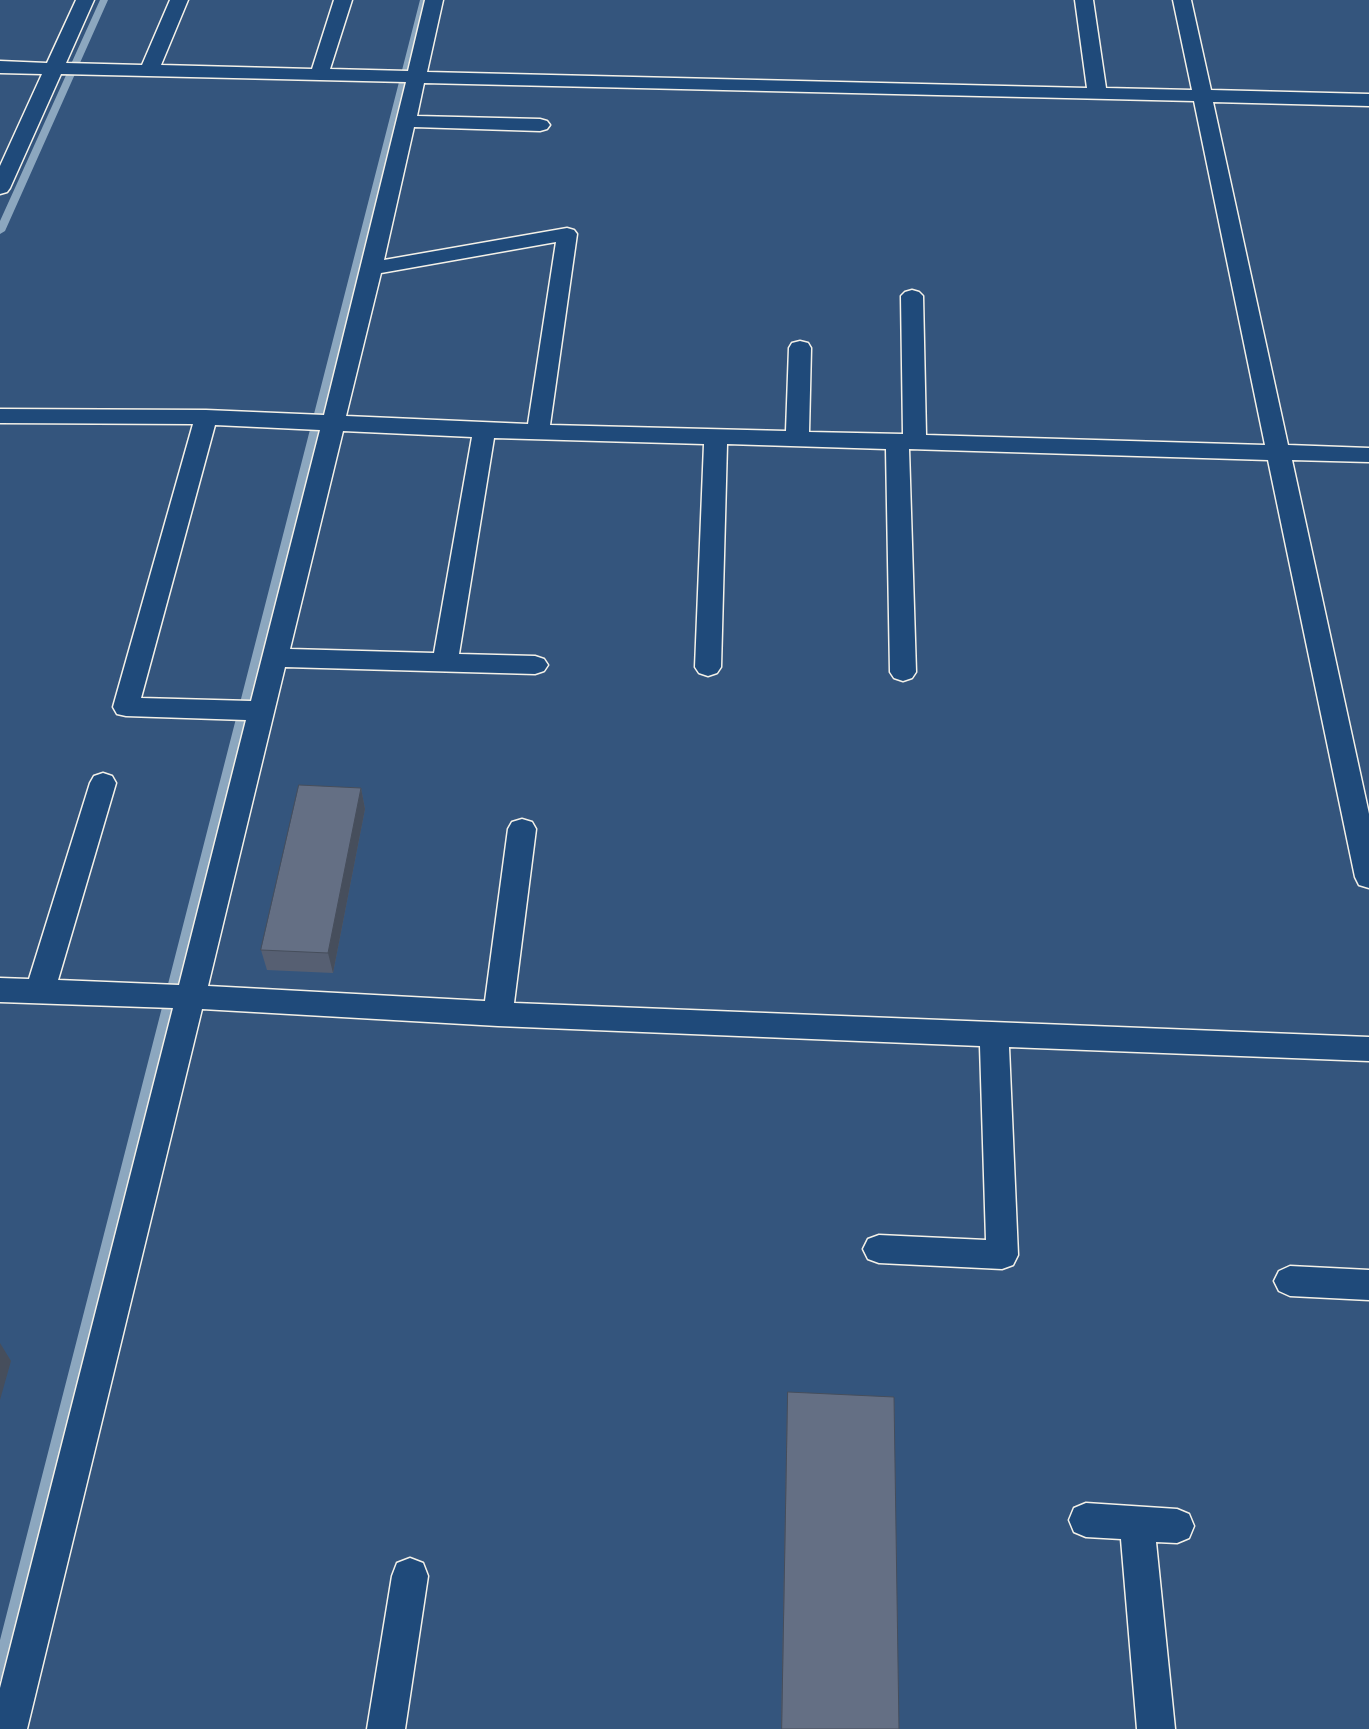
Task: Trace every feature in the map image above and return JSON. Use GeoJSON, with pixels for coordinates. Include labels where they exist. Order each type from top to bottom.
{"type":"FeatureCollection","features":[{"type":"Feature","properties":{"kind":"street"},"geometry":{"type":"LineString","coordinates":[[0,188],[67,69],[85,0]]}},
{"type":"Feature","properties":{"kind":"street"},"geometry":{"type":"LineString","coordinates":[[149,71],[179,0]]}},
{"type":"Feature","properties":{"kind":"street"},"geometry":{"type":"LineString","coordinates":[[319,75],[343,0]]}},
{"type":"Feature","properties":{"kind":"street"},"geometry":{"type":"LineString","coordinates":[[8,1729],[176,997],[248,710],[275,658],[321,421],[372,268],[405,122],[409,77],[434,0]]}},
{"type":"Feature","properties":{"kind":"street"},"geometry":{"type":"LineString","coordinates":[[1084,0],[1097,94]]}},
{"type":"Feature","properties":{"kind":"street"},"geometry":{"type":"LineString","coordinates":[[1182,0],[1368,868]]}},
{"type":"Feature","properties":{"kind":"street"},"geometry":{"type":"LineString","coordinates":[[0,68],[1369,100]]}},
{"type":"Feature","properties":{"kind":"street"},"geometry":{"type":"LineString","coordinates":[[405,122],[540,125]]}},
{"type":"Feature","properties":{"kind":"street"},"geometry":{"type":"LineString","coordinates":[[372,268],[567,234],[538,432]]}},
{"type":"Feature","properties":{"kind":"street"},"geometry":{"type":"LineString","coordinates":[[903,672],[906,442],[912,296]]}},
{"type":"Feature","properties":{"kind":"street"},"geometry":{"type":"LineString","coordinates":[[797,439],[800,348]]}},
{"type":"Feature","properties":{"kind":"street"},"geometry":{"type":"LineString","coordinates":[[0,416],[206,417],[538,432],[1369,455]]}},
{"type":"Feature","properties":{"kind":"street"},"geometry":{"type":"LineString","coordinates":[[206,417],[126,707],[248,710]]}},
{"type":"Feature","properties":{"kind":"street"},"geometry":{"type":"LineString","coordinates":[[445,663],[484,430]]}},
{"type":"Feature","properties":{"kind":"street"},"geometry":{"type":"LineString","coordinates":[[708,667],[716,436]]}},
{"type":"Feature","properties":{"kind":"street"},"geometry":{"type":"LineString","coordinates":[[275,658],[535,665]]}},
{"type":"Feature","properties":{"kind":"street"},"geometry":{"type":"LineString","coordinates":[[40,991],[103,783]]}},
{"type":"Feature","properties":{"kind":"street"},"geometry":{"type":"LineString","coordinates":[[498,1014],[522,829]]}},
{"type":"Feature","properties":{"kind":"street"},"geometry":{"type":"LineString","coordinates":[[0,990],[498,1014],[1369,1049]]}},
{"type":"Feature","properties":{"kind":"street"},"geometry":{"type":"LineString","coordinates":[[879,1249],[1002,1256],[994,1034]]}},
{"type":"Feature","properties":{"kind":"street"},"geometry":{"type":"LineString","coordinates":[[1290,1281],[1369,1285]]}},
{"type":"Feature","properties":{"kind":"street"},"geometry":{"type":"LineString","coordinates":[[1086,1520],[1177,1526]]}},
{"type":"Feature","properties":{"kind":"street"},"geometry":{"type":"LineString","coordinates":[[1137,1523],[1156,1729]]}},
{"type":"Feature","properties":{"kind":"street"},"geometry":{"type":"LineString","coordinates":[[386,1729],[410,1576]]}},
{"type":"Feature","properties":{"kind":"building"},"geometry":{"type":"Polygon","coordinates":[[[299,785],[361,788],[328,953],[261,950],[299,785]]]}},
{"type":"Feature","properties":{"kind":"building"},"geometry":{"type":"Polygon","coordinates":[[[788,1392],[894,1397],[899,1729],[782,1729],[788,1392]]]}},
{"type":"Feature","properties":{"kind":"waterway"},"geometry":{"type":"LineString","coordinates":[[0,231],[104,0]]}},
{"type":"Feature","properties":{"kind":"waterway"},"geometry":{"type":"LineString","coordinates":[[0,1672],[424,0]]}}]}
